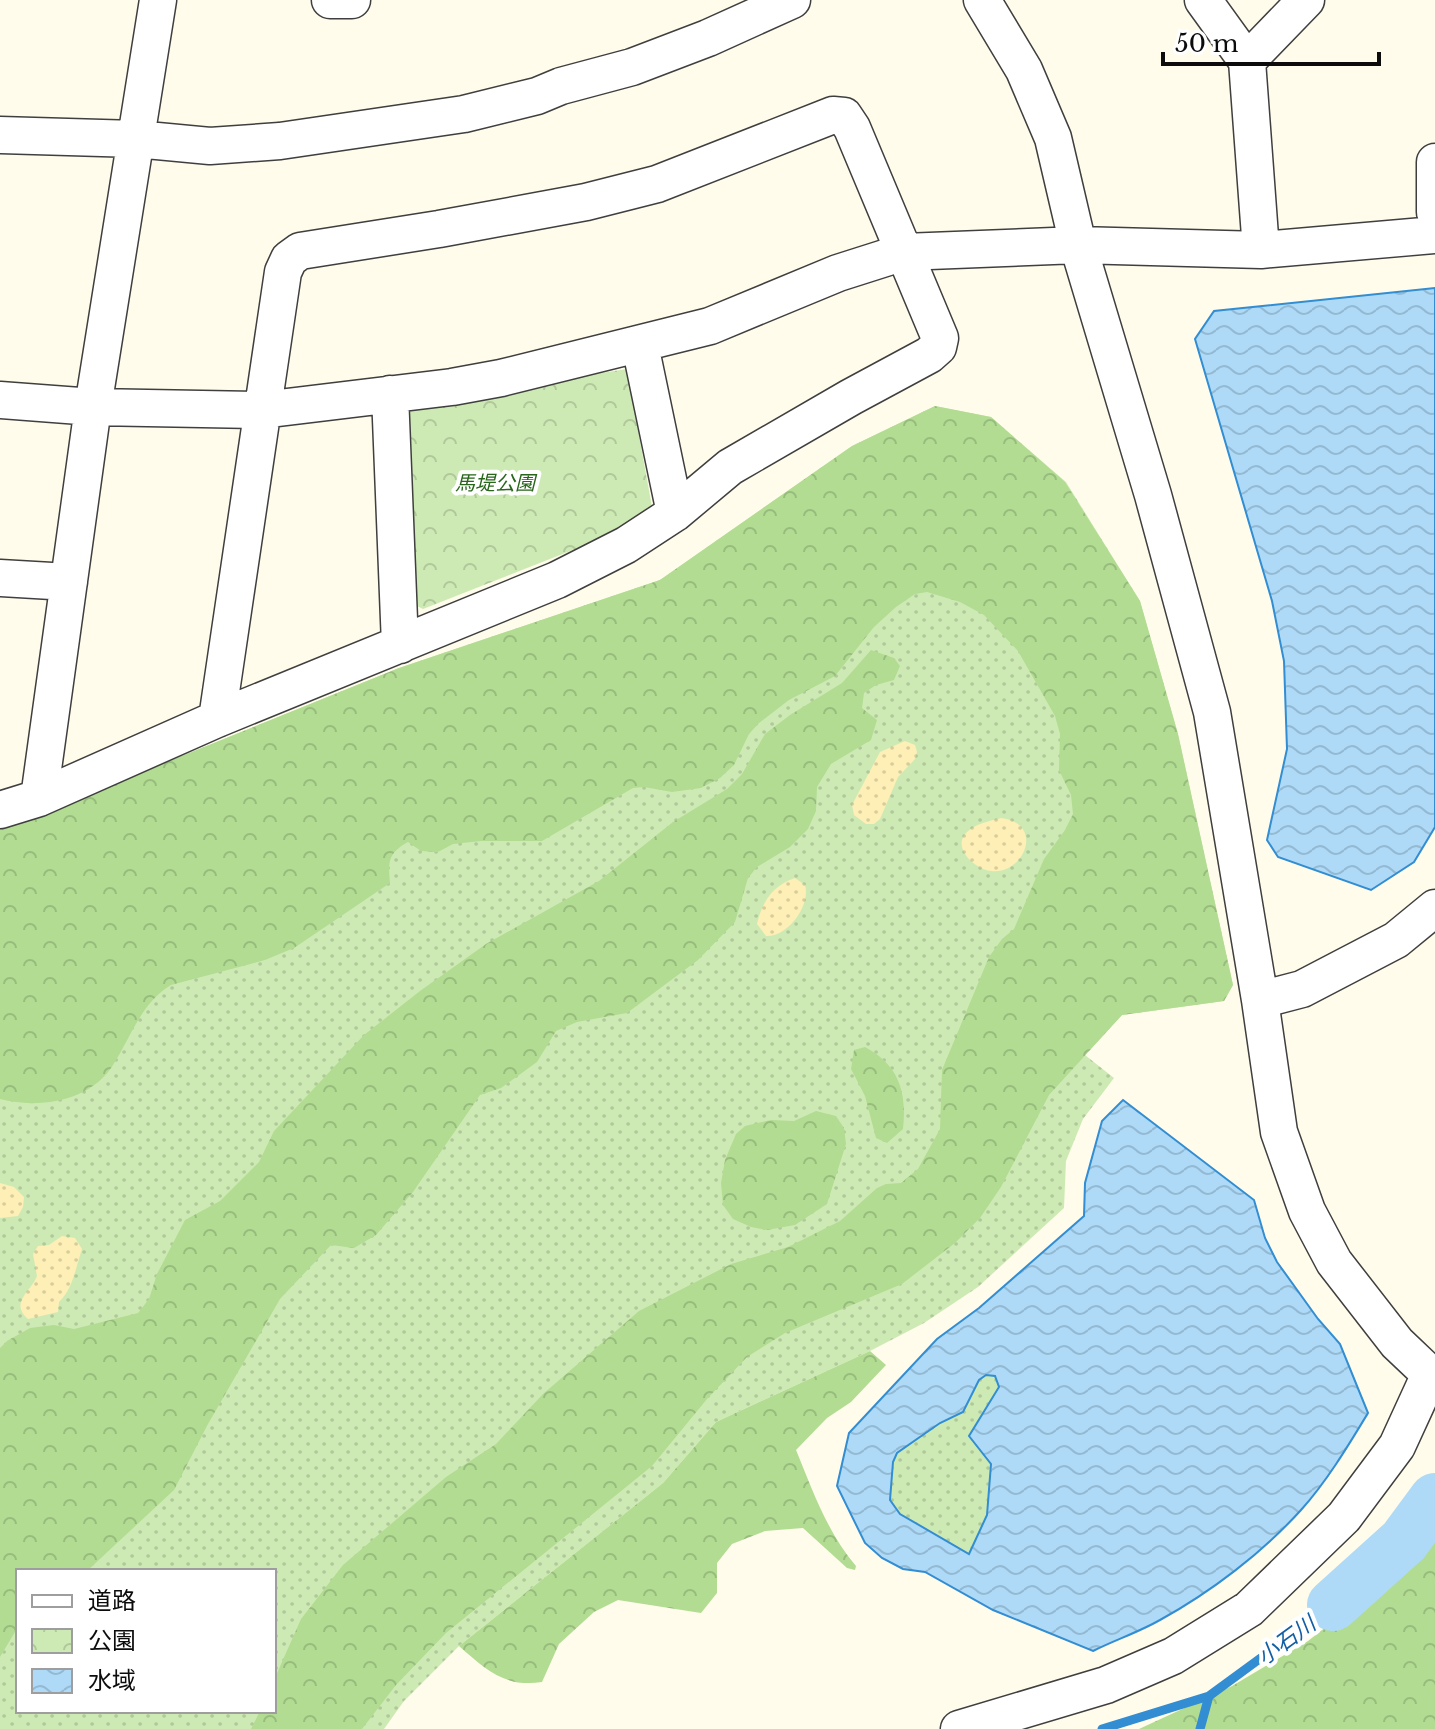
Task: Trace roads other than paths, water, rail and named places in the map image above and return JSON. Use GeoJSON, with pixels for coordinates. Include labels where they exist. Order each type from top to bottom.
{"type":"FeatureCollection","features":[{"type":"Feature","properties":{"kind":"street"},"geometry":{"type":"LineString","coordinates":[[39,798],[93,407],[158,0]]}},
{"type":"Feature","properties":{"kind":"street"},"geometry":{"type":"LineString","coordinates":[[330,0],[352,0]]}},
{"type":"Feature","properties":{"kind":"street"},"geometry":{"type":"LineString","coordinates":[[0,135],[136,139],[210,146],[280,141],[464,114],[632,67],[708,38],[792,0]]}},
{"type":"Feature","properties":{"kind":"street"},"geometry":{"type":"LineString","coordinates":[[959,1729],[1106,1685],[1173,1656],[1249,1609],[1344,1517],[1397,1446],[1432,1376],[1397,1343],[1334,1262],[1307,1211],[1279,1132],[1212,712],[1153,495],[1078,245],[1053,138],[1024,70],[982,0]]}},
{"type":"Feature","properties":{"kind":"street"},"geometry":{"type":"LineString","coordinates":[[1203,0],[1247,61],[1261,250]]}},
{"type":"Feature","properties":{"kind":"street"},"geometry":{"type":"LineString","coordinates":[[1247,61],[1306,0]]}},
{"type":"Feature","properties":{"kind":"street"},"geometry":{"type":"LineString","coordinates":[[0,810],[39,798],[217,719],[557,580],[626,545],[675,513],[730,467],[929,355],[938,347],[940,338],[852,128],[844,116],[833,115],[657,184],[600,199],[300,251],[289,259],[283,272],[217,719]]}},
{"type":"Feature","properties":{"kind":"street"},"geometry":{"type":"LineString","coordinates":[[1435,162],[1435,212]]}},
{"type":"Feature","properties":{"kind":"street"},"geometry":{"type":"LineString","coordinates":[[0,400],[93,407],[262,410],[501,378],[710,326],[838,273],[904,252],[1078,245],[1261,250],[1435,235]]}},
{"type":"Feature","properties":{"kind":"street"},"geometry":{"type":"LineString","coordinates":[[640,345],[675,513]]}},
{"type":"Feature","properties":{"kind":"street"},"geometry":{"type":"LineString","coordinates":[[390,394],[400,645]]}},
{"type":"Feature","properties":{"kind":"street"},"geometry":{"type":"LineString","coordinates":[[0,578],[69,582]]}},
{"type":"Feature","properties":{"kind":"street"},"geometry":{"type":"LineString","coordinates":[[1260,1000],[1302,989],[1396,940],[1435,908]]}},
{"type":"Feature","properties":{"kind":"water"},"geometry":{"type":"Polygon","coordinates":[[[1435,288],[1435,827],[1414,862],[1371,890],[1278,857],[1267,840],[1287,749],[1284,661],[1272,601],[1195,339],[1214,311],[1435,288]]]}},
{"type":"Feature","properties":{"kind":"water"},"geometry":{"type":"Polygon","coordinates":[[[1123,1100],[1254,1200],[1265,1238],[1277,1262],[1340,1344],[1368,1413],[1311,1499],[1253,1556],[1179,1609],[1093,1651],[993,1610],[925,1572],[903,1569],[882,1558],[865,1543],[837,1486],[849,1433],[937,1339],[979,1308],[1084,1216],[1085,1183],[1102,1121],[1123,1100]],[[986,1375],[979,1380],[963,1412],[940,1423],[897,1453],[893,1462],[890,1500],[900,1514],[969,1554],[987,1515],[991,1464],[969,1436],[999,1387],[995,1376],[986,1375]]]}},
{"type":"Feature","properties":{"kind":"waterway","name":"小石川"},"geometry":{"type":"LineString","coordinates":[[1333,1605],[1404,1541],[1435,1499]]}},
{"type":"Feature","properties":{"kind":"waterway","name":"小石川"},"geometry":{"type":"LineString","coordinates":[[1102,1729],[1209,1696],[1333,1605]]}},
{"type":"Feature","properties":{"kind":"waterway"},"geometry":{"type":"LineString","coordinates":[[1200,1729],[1209,1696]]}},
{"type":"Feature","properties":{"kind":"park label","name":"馬堤公園"},"geometry":{"type":"Point","coordinates":[495,483]}}]}
